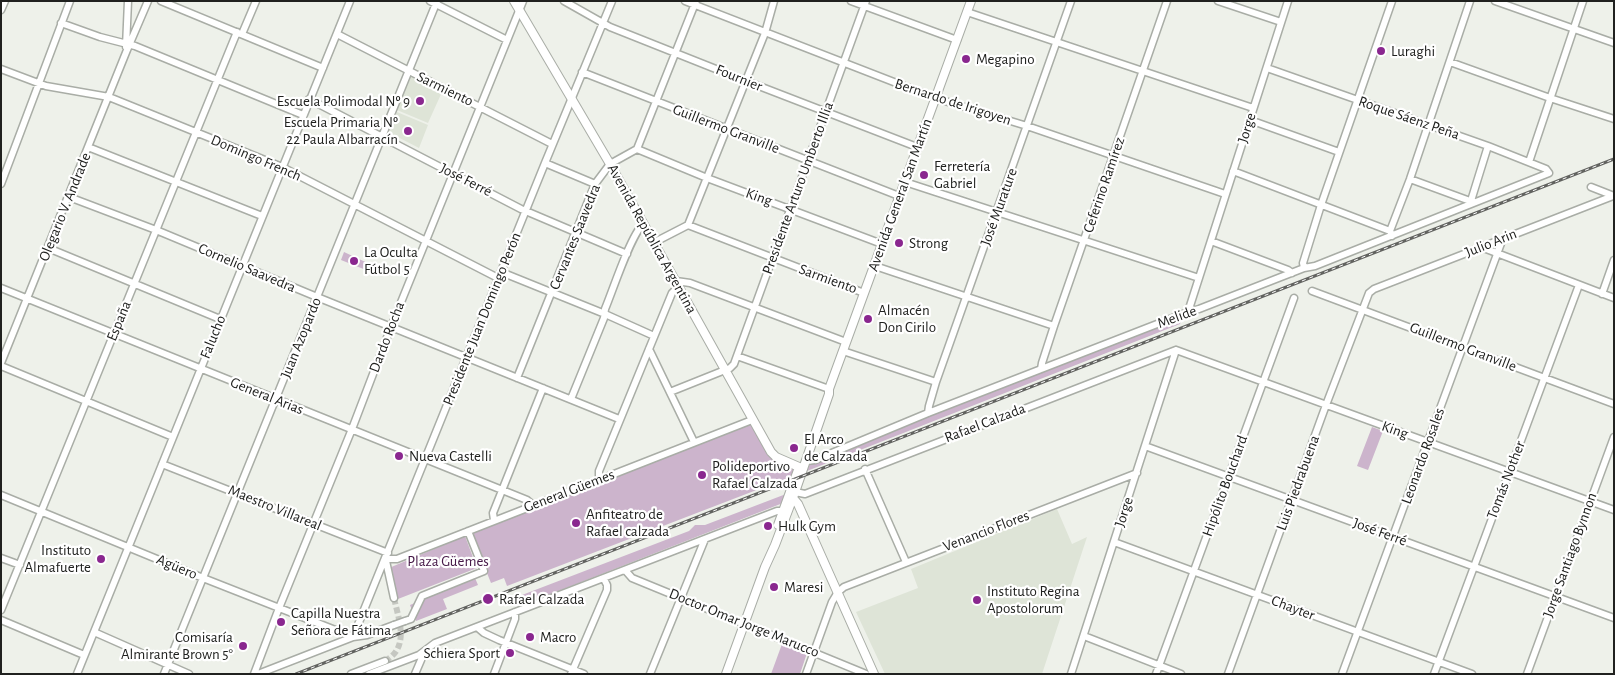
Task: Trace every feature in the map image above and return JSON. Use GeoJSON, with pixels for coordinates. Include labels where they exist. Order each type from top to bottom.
{"type":"FeatureCollection","features":[{"type":"Feature","properties":{"kind":"main road","name":"Avenida República Argentina"},"geometry":{"type":"LineString","coordinates":[[514,1],[572,97],[771,452],[776,457],[799,467]]}},
{"type":"Feature","properties":{"kind":"main road","name":"Avenida General San Martín"},"geometry":{"type":"LineString","coordinates":[[726,674],[765,567],[794,495],[842,351],[971,1]]}},
{"type":"Feature","properties":{"kind":"main road","name":"Avenida General San Martín"},"geometry":{"type":"LineString","coordinates":[[765,567],[782,511],[825,393],[829,389]]}},
{"type":"Feature","properties":{"kind":"main road"},"geometry":{"type":"LineString","coordinates":[[794,495],[874,674]]}},
{"type":"Feature","properties":{"kind":"street"},"geometry":{"type":"LineString","coordinates":[[1,10],[5,1]]}},
{"type":"Feature","properties":{"kind":"street"},"geometry":{"type":"LineString","coordinates":[[1,184],[70,1]]}},
{"type":"Feature","properties":{"kind":"street","name":"Olegario V. Andrade"},"geometry":{"type":"LineString","coordinates":[[127,46],[128,1]]}},
{"type":"Feature","properties":{"kind":"street","name":"Olegario V. Andrade"},"geometry":{"type":"LineString","coordinates":[[1,364],[109,97],[127,46],[148,1]]}},
{"type":"Feature","properties":{"kind":"street"},"geometry":{"type":"LineString","coordinates":[[161,1],[323,68]]}},
{"type":"Feature","properties":{"kind":"street"},"geometry":{"type":"LineString","coordinates":[[181,9],[184,1]]}},
{"type":"Feature","properties":{"kind":"street","name":"España"},"geometry":{"type":"LineString","coordinates":[[1,610],[216,80],[256,1]]}},
{"type":"Feature","properties":{"kind":"street","name":"Falucho"},"geometry":{"type":"LineString","coordinates":[[77,674],[350,1]]}},
{"type":"Feature","properties":{"kind":"street","name":"Dardo Rocha"},"geometry":{"type":"LineString","coordinates":[[254,674],[391,327],[523,1]]}},
{"type":"Feature","properties":{"kind":"street","name":"Fournier"},"geometry":{"type":"LineString","coordinates":[[564,1],[604,23],[676,53],[917,147]]}},
{"type":"Feature","properties":{"kind":"street","name":"Presidente Juan Domingo Perón"},"geometry":{"type":"LineString","coordinates":[[354,637],[552,144],[612,1]]}},
{"type":"Feature","properties":{"kind":"street","name":"Bernardo de Irigoyen"},"geometry":{"type":"LineString","coordinates":[[685,1],[695,3],[765,33],[935,98],[1027,126],[1225,194]]}},
{"type":"Feature","properties":{"kind":"street"},"geometry":{"type":"LineString","coordinates":[[653,243],[688,225],[765,33],[774,1]]}},
{"type":"Feature","properties":{"kind":"street"},"geometry":{"type":"LineString","coordinates":[[851,1],[865,4],[957,40]]}},
{"type":"Feature","properties":{"kind":"street","name":"José Murature"},"geometry":{"type":"LineString","coordinates":[[928,413],[936,382],[1071,1]]}},
{"type":"Feature","properties":{"kind":"street","name":"Ceferino Ramírez"},"geometry":{"type":"LineString","coordinates":[[1042,370],[1042,363],[1054,326],[1167,1]]}},
{"type":"Feature","properties":{"kind":"street"},"geometry":{"type":"LineString","coordinates":[[1218,1],[1281,22]]}},
{"type":"Feature","properties":{"kind":"street","name":"Jorge"},"geometry":{"type":"LineString","coordinates":[[1188,312],[1288,1]]}},
{"type":"Feature","properties":{"kind":"street"},"geometry":{"type":"LineString","coordinates":[[1304,268],[1303,263],[1321,205],[1392,1]]}},
{"type":"Feature","properties":{"kind":"street"},"geometry":{"type":"LineString","coordinates":[[1234,171],[1391,233],[1470,1]]}},
{"type":"Feature","properties":{"kind":"street"},"geometry":{"type":"LineString","coordinates":[[1495,1],[1614,43]]}},
{"type":"Feature","properties":{"kind":"street"},"geometry":{"type":"LineString","coordinates":[[1529,162],[1583,1]]}},
{"type":"Feature","properties":{"kind":"street"},"geometry":{"type":"LineString","coordinates":[[434,2],[507,40]]}},
{"type":"Feature","properties":{"kind":"street","name":"Juan Azopardo"},"geometry":{"type":"LineString","coordinates":[[164,674],[409,71],[434,2]]}},
{"type":"Feature","properties":{"kind":"street"},"geometry":{"type":"LineString","coordinates":[[637,149],[695,3]]}},
{"type":"Feature","properties":{"kind":"street","name":"Presidente Arturo Umberto Illia"},"geometry":{"type":"LineString","coordinates":[[726,370],[733,366],[737,356],[865,4]]}},
{"type":"Feature","properties":{"kind":"street"},"geometry":{"type":"LineString","coordinates":[[967,12],[1253,108]]}},
{"type":"Feature","properties":{"kind":"street"},"geometry":{"type":"LineString","coordinates":[[62,23],[127,46],[303,115]]}},
{"type":"Feature","properties":{"kind":"street","name":"Sarmiento"},"geometry":{"type":"LineString","coordinates":[[337,34],[552,144]]}},
{"type":"Feature","properties":{"kind":"street"},"geometry":{"type":"LineString","coordinates":[[1450,62],[1614,119]]}},
{"type":"Feature","properties":{"kind":"street","name":"Roque Sáenz Peña"},"geometry":{"type":"LineString","coordinates":[[1267,68],[1488,146],[1546,169],[1549,173]]}},
{"type":"Feature","properties":{"kind":"street","name":"Domingo French"},"geometry":{"type":"LineString","coordinates":[[1,69],[39,84],[109,97],[282,167],[426,241],[500,275],[552,293],[654,336]]}},
{"type":"Feature","properties":{"kind":"street","name":"Guillermo Granville"},"geometry":{"type":"LineString","coordinates":[[582,72],[899,196]]}},
{"type":"Feature","properties":{"kind":"street","name":"José Ferré"},"geometry":{"type":"LineString","coordinates":[[309,99],[525,211],[627,254]]}},
{"type":"Feature","properties":{"kind":"street"},"geometry":{"type":"LineString","coordinates":[[1250,120],[1340,152]]}},
{"type":"Feature","properties":{"kind":"street"},"geometry":{"type":"LineString","coordinates":[[1410,179],[1470,203],[1488,146]]}},
{"type":"Feature","properties":{"kind":"street"},"geometry":{"type":"LineString","coordinates":[[88,147],[176,180],[262,216]]}},
{"type":"Feature","properties":{"kind":"street","name":"Cervantes Saavedra"},"geometry":{"type":"LineString","coordinates":[[517,378],[577,232],[594,184],[610,164],[637,149]]}},
{"type":"Feature","properties":{"kind":"street","name":"King"},"geometry":{"type":"LineString","coordinates":[[637,149],[707,178],[882,244]]}},
{"type":"Feature","properties":{"kind":"street"},"geometry":{"type":"LineString","coordinates":[[545,163],[594,184]]}},
{"type":"Feature","properties":{"kind":"street","name":"Melide"},"geometry":{"type":"LineString","coordinates":[[806,461],[815,460],[928,413],[1188,312],[1304,268],[1315,266],[1391,233],[1549,173]]}},
{"type":"Feature","properties":{"kind":"street"},"geometry":{"type":"LineString","coordinates":[[905,182],[1199,278]]}},
{"type":"Feature","properties":{"kind":"street"},"geometry":{"type":"LineString","coordinates":[[1591,187],[1614,196]]}},
{"type":"Feature","properties":{"kind":"street","name":"Julio Arin"},"geometry":{"type":"LineString","coordinates":[[1369,293],[1374,289],[1614,196]]}},
{"type":"Feature","properties":{"kind":"street","name":"Cornelio Saavedra"},"geometry":{"type":"LineString","coordinates":[[69,197],[156,230],[619,419]]}},
{"type":"Feature","properties":{"kind":"street"},"geometry":{"type":"LineString","coordinates":[[571,399],[627,254],[637,231],[643,224]]}},
{"type":"Feature","properties":{"kind":"street","name":"Sarmiento"},"geometry":{"type":"LineString","coordinates":[[688,225],[864,293]]}},
{"type":"Feature","properties":{"kind":"street","name":"Leonardo Rosales"},"geometry":{"type":"LineString","coordinates":[[1342,674],[1503,238]]}},
{"type":"Feature","properties":{"kind":"street"},"geometry":{"type":"LineString","coordinates":[[1211,241],[1292,273]]}},
{"type":"Feature","properties":{"kind":"street"},"geometry":{"type":"LineString","coordinates":[[1481,247],[1614,298]]}},
{"type":"Feature","properties":{"kind":"street"},"geometry":{"type":"LineString","coordinates":[[48,248],[220,319]]}},
{"type":"Feature","properties":{"kind":"street"},"geometry":{"type":"LineString","coordinates":[[1602,294],[1614,260]]}},
{"type":"Feature","properties":{"kind":"street"},"geometry":{"type":"LineString","coordinates":[[874,266],[1054,326]]}},
{"type":"Feature","properties":{"kind":"street"},"geometry":{"type":"LineString","coordinates":[[599,480],[599,472],[619,419],[677,284],[690,283],[846,342]]}},
{"type":"Feature","properties":{"kind":"street","name":"Tomás Nother"},"geometry":{"type":"LineString","coordinates":[[1434,674],[1579,286]]}},
{"type":"Feature","properties":{"kind":"street","name":"General Arias"},"geometry":{"type":"LineString","coordinates":[[1,288],[527,500],[533,505]]}},
{"type":"Feature","properties":{"kind":"street","name":"Guillermo Granville"},"geometry":{"type":"LineString","coordinates":[[1312,291],[1614,404]]}},
{"type":"Feature","properties":{"kind":"street","name":"Luis Piedrabuena"},"geometry":{"type":"LineString","coordinates":[[1228,674],[1369,293]]}},
{"type":"Feature","properties":{"kind":"street","name":"Hipólito Bouchard"},"geometry":{"type":"LineString","coordinates":[[1156,674],[1294,298]]}},
{"type":"Feature","properties":{"kind":"street"},"geometry":{"type":"LineString","coordinates":[[649,349],[694,442]]}},
{"type":"Feature","properties":{"kind":"street","name":"Jorge"},"geometry":{"type":"LineString","coordinates":[[1071,674],[1176,350]]}},
{"type":"Feature","properties":{"kind":"street","name":"King"},"geometry":{"type":"LineString","coordinates":[[1176,350],[1614,510]]}},
{"type":"Feature","properties":{"kind":"street","name":"Rafael Calzada"},"geometry":{"type":"LineString","coordinates":[[794,495],[804,494],[864,469],[1176,350]]}},
{"type":"Feature","properties":{"kind":"street"},"geometry":{"type":"LineString","coordinates":[[842,351],[936,382]]}},
{"type":"Feature","properties":{"kind":"street"},"geometry":{"type":"LineString","coordinates":[[737,356],[829,389]]}},
{"type":"Feature","properties":{"kind":"street"},"geometry":{"type":"LineString","coordinates":[[1,364],[173,437]]}},
{"type":"Feature","properties":{"kind":"street"},"geometry":{"type":"LineString","coordinates":[[670,392],[726,370]]}},
{"type":"Feature","properties":{"kind":"street"},"geometry":{"type":"LineString","coordinates":[[494,520],[493,513],[543,388]]}},
{"type":"Feature","properties":{"kind":"street","name":"General Güemes"},"geometry":{"type":"LineString","coordinates":[[387,556],[397,559],[752,420]]}},
{"type":"Feature","properties":{"kind":"street","name":"Jorge Santiago Bynnon"},"geometry":{"type":"LineString","coordinates":[[1527,674],[1614,437]]}},
{"type":"Feature","properties":{"kind":"street","name":"José Ferré"},"geometry":{"type":"LineString","coordinates":[[1145,446],[1229,475],[1614,618]]}},
{"type":"Feature","properties":{"kind":"street","name":"Maestro Villareal"},"geometry":{"type":"LineString","coordinates":[[162,464],[313,523],[387,556]]}},
{"type":"Feature","properties":{"kind":"street"},"geometry":{"type":"LineString","coordinates":[[864,469],[906,562]]}},
{"type":"Feature","properties":{"kind":"street","name":"Venancio Flores"},"geometry":{"type":"LineString","coordinates":[[838,592],[846,585],[1136,473]]}},
{"type":"Feature","properties":{"kind":"street","name":"Agüero"},"geometry":{"type":"LineString","coordinates":[[1,495],[42,510],[203,578],[354,637]]}},
{"type":"Feature","properties":{"kind":"street"},"geometry":{"type":"LineString","coordinates":[[369,674],[424,653],[435,643],[777,511],[782,511]]}},
{"type":"Feature","properties":{"kind":"street"},"geometry":{"type":"LineString","coordinates":[[258,674],[354,637],[367,635],[411,619],[422,596],[484,571],[468,531]]}},
{"type":"Feature","properties":{"kind":"street"},"geometry":{"type":"LineString","coordinates":[[650,674],[705,539]]}},
{"type":"Feature","properties":{"kind":"street","name":"Chayter"},"geometry":{"type":"LineString","coordinates":[[1114,542],[1472,674]]}},
{"type":"Feature","properties":{"kind":"street"},"geometry":{"type":"LineString","coordinates":[[387,556],[388,572],[394,598]]}},
{"type":"Feature","properties":{"kind":"street"},"geometry":{"type":"LineString","coordinates":[[1,558],[20,565]]}},
{"type":"Feature","properties":{"kind":"street"},"geometry":{"type":"LineString","coordinates":[[388,572],[397,559]]}},
{"type":"Feature","properties":{"kind":"street","name":"Doctor Omar Jorge Marucco"},"geometry":{"type":"LineString","coordinates":[[625,570],[632,578],[866,674]]}},
{"type":"Feature","properties":{"kind":"street"},"geometry":{"type":"LineString","coordinates":[[572,671],[606,590],[607,585],[604,578]]}},
{"type":"Feature","properties":{"kind":"street"},"geometry":{"type":"LineString","coordinates":[[806,674],[832,602],[838,592]]}},
{"type":"Feature","properties":{"kind":"street"},"geometry":{"type":"LineString","coordinates":[[494,674],[515,619],[515,612]]}},
{"type":"Feature","properties":{"kind":"street"},"geometry":{"type":"LineString","coordinates":[[1,620],[84,655]]}},
{"type":"Feature","properties":{"kind":"street"},"geometry":{"type":"LineString","coordinates":[[477,627],[484,633],[506,643],[572,671],[584,674]]}},
{"type":"Feature","properties":{"kind":"street"},"geometry":{"type":"LineString","coordinates":[[94,632],[189,674]]}},
{"type":"Feature","properties":{"kind":"street"},"geometry":{"type":"LineString","coordinates":[[1084,636],[1181,674]]}},
{"type":"Feature","properties":{"kind":"street"},"geometry":{"type":"LineString","coordinates":[[415,674],[424,653]]}},
{"type":"Feature","properties":{"kind":"street"},"geometry":{"type":"LineString","coordinates":[[351,674],[385,661]]}},
{"type":"Feature","properties":{"kind":"shaded area","name":"Escuela Polimodal Nº 9"},"geometry":{"type":"Polygon","coordinates":[[[411,76],[442,92],[428,123],[397,110],[411,76]]]}},
{"type":"Feature","properties":{"kind":"shaded area","name":"Escuela Primaria Nº 22 Paula Albarracín"},"geometry":{"type":"Polygon","coordinates":[[[397,112],[428,125],[419,148],[390,133],[389,129],[397,112]]]}},
{"type":"Feature","properties":{"kind":"shaded area","name":"Instituto Regina Apostolorum"},"geometry":{"type":"Polygon","coordinates":[[[1057,509],[1072,544],[1087,537],[1042,674],[885,674],[856,612],[918,588],[911,569],[1057,509]]]}},
{"type":"Feature","properties":{"kind":"green space","name":"La Oculta Fútbol 5"},"geometry":{"type":"Polygon","coordinates":[[[344,252],[374,266],[371,272],[341,260],[344,252]]]}},
{"type":"Feature","properties":{"kind":"green space"},"geometry":{"type":"Polygon","coordinates":[[[1182,317],[1180,324],[807,471],[810,463],[1182,317]]]}},
{"type":"Feature","properties":{"kind":"green space"},"geometry":{"type":"Polygon","coordinates":[[[750,424],[772,457],[794,469],[793,476],[507,586],[504,578],[491,583],[472,536],[472,531],[750,424]]]}},
{"type":"Feature","properties":{"kind":"green space"},"geometry":{"type":"Polygon","coordinates":[[[1372,427],[1383,431],[1368,470],[1357,466],[1372,427]]]}},
{"type":"Feature","properties":{"kind":"green space"},"geometry":{"type":"Polygon","coordinates":[[[786,494],[783,503],[525,604],[522,595],[689,531],[695,525],[705,525],[786,494]]]}},
{"type":"Feature","properties":{"kind":"green space","name":"Plaza Güemes"},"geometry":{"type":"Polygon","coordinates":[[[465,536],[477,568],[398,599],[389,568],[465,536]]]}},
{"type":"Feature","properties":{"kind":"green space"},"geometry":{"type":"Polygon","coordinates":[[[475,578],[478,585],[443,599],[447,609],[416,621],[410,605],[475,578]]]}},
{"type":"Feature","properties":{"kind":"green space"},"geometry":{"type":"Polygon","coordinates":[[[782,644],[807,653],[800,674],[771,674],[782,644]]]}},
{"type":"Feature","properties":{"kind":"tunnel"},"geometry":{"type":"LineString","coordinates":[[385,661],[393,655],[400,641],[400,624],[394,598]]}},
{"type":"Feature","properties":{"kind":"railway"},"geometry":{"type":"LineString","coordinates":[[296,674],[1614,159]]}},
{"type":"Feature","properties":{"kind":"place","name":"Luraghi"},"geometry":{"type":"Point","coordinates":[1381,51]}},
{"type":"Feature","properties":{"kind":"place","name":"Megapino"},"geometry":{"type":"Point","coordinates":[966,59]}},
{"type":"Feature","properties":{"kind":"place","name":"Escuela Polimodal Nº 9"},"geometry":{"type":"Point","coordinates":[420,101]}},
{"type":"Feature","properties":{"kind":"place","name":"Escuela Primaria Nº 22 Paula Albarracín"},"geometry":{"type":"Point","coordinates":[408,131]}},
{"type":"Feature","properties":{"kind":"place","name":"Ferretería Gabriel"},"geometry":{"type":"Point","coordinates":[924,175]}},
{"type":"Feature","properties":{"kind":"place","name":"Strong"},"geometry":{"type":"Point","coordinates":[899,243]}},
{"type":"Feature","properties":{"kind":"place","name":"La Oculta Fútbol 5"},"geometry":{"type":"Point","coordinates":[354,261]}},
{"type":"Feature","properties":{"kind":"place","name":"Almacén Don Cirilo"},"geometry":{"type":"Point","coordinates":[868,319]}},
{"type":"Feature","properties":{"kind":"place","name":"El Arco de Calzada"},"geometry":{"type":"Point","coordinates":[794,448]}},
{"type":"Feature","properties":{"kind":"place","name":"Nueva Castelli"},"geometry":{"type":"Point","coordinates":[399,456]}},
{"type":"Feature","properties":{"kind":"place","name":"Polideportivo Rafael Calzada"},"geometry":{"type":"Point","coordinates":[702,475]}},
{"type":"Feature","properties":{"kind":"place","name":"Anfiteatro de Rafael calzada"},"geometry":{"type":"Point","coordinates":[576,523]}},
{"type":"Feature","properties":{"kind":"place","name":"Hulk Gym"},"geometry":{"type":"Point","coordinates":[768,526]}},
{"type":"Feature","properties":{"kind":"place","name":"Instituto Almafuerte"},"geometry":{"type":"Point","coordinates":[101,559]}},
{"type":"Feature","properties":{"kind":"place","name":"Maresi"},"geometry":{"type":"Point","coordinates":[774,587]}},
{"type":"Feature","properties":{"kind":"place","name":"Rafael Calzada"},"geometry":{"type":"Point","coordinates":[488,599]}},
{"type":"Feature","properties":{"kind":"place","name":"Instituto Regina Apostolorum"},"geometry":{"type":"Point","coordinates":[977,600]}},
{"type":"Feature","properties":{"kind":"place","name":"Capilla Nuestra Señora de Fátima"},"geometry":{"type":"Point","coordinates":[281,622]}},
{"type":"Feature","properties":{"kind":"place","name":"Macro"},"geometry":{"type":"Point","coordinates":[530,637]}},
{"type":"Feature","properties":{"kind":"place","name":"Comisaría Almirante Brown 5°"},"geometry":{"type":"Point","coordinates":[243,646]}},
{"type":"Feature","properties":{"kind":"place","name":"Schiera Sport"},"geometry":{"type":"Point","coordinates":[510,653]}}]}
